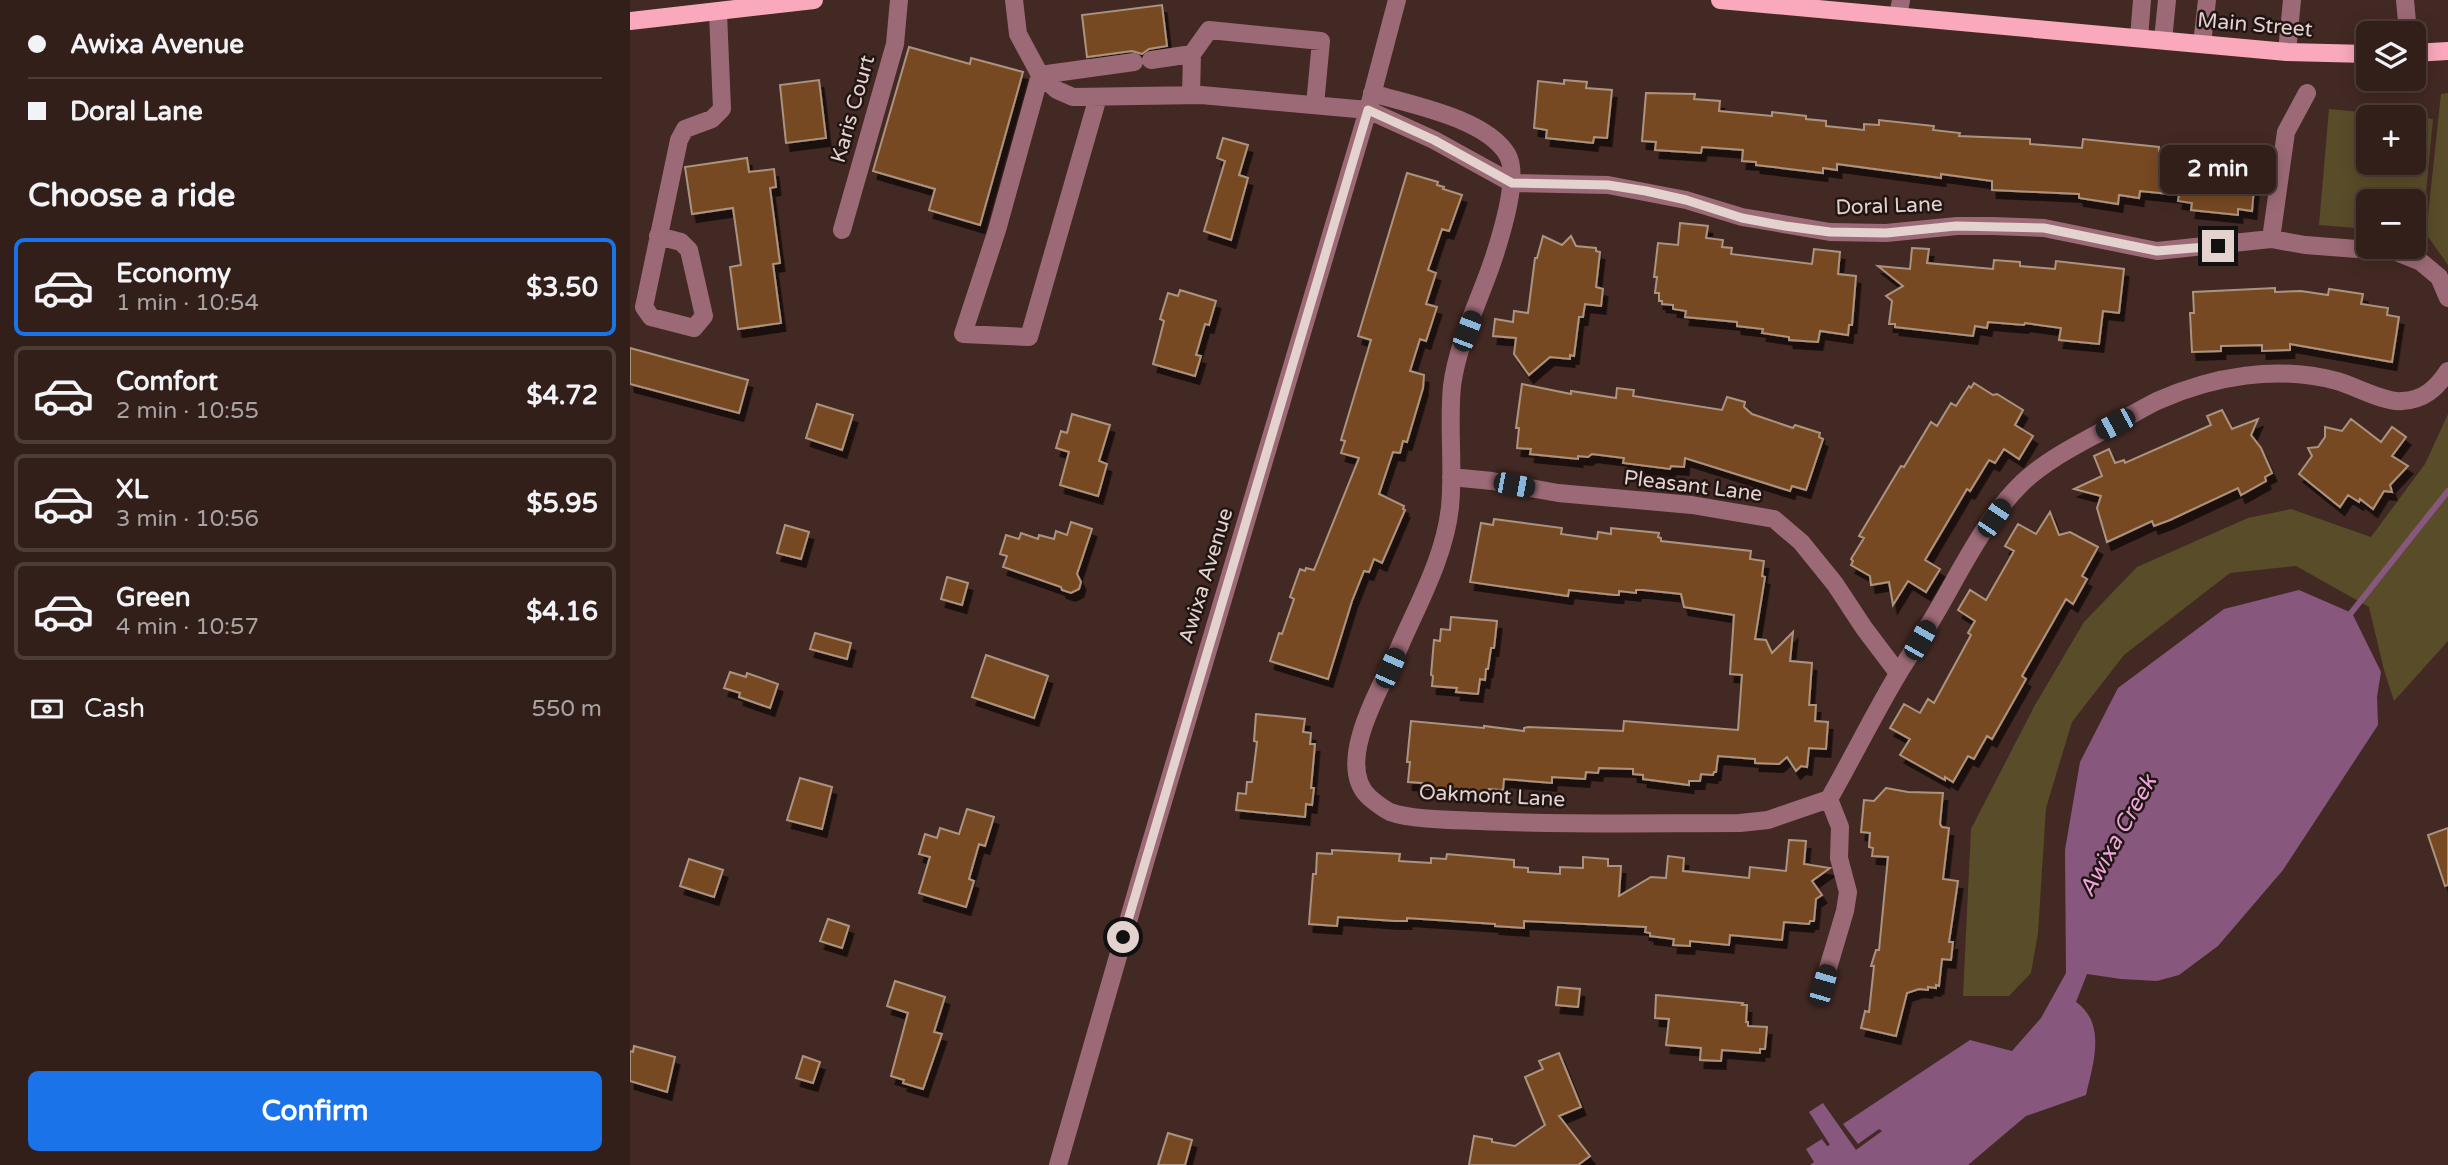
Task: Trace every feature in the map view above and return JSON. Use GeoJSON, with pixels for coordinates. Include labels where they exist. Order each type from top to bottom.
{"type":"FeatureCollection","features":[{"type":"Feature","properties":{"kind":"main road"},"geometry":{"type":"LineString","coordinates":[[630,22],[814,0]]}},
{"type":"Feature","properties":{"kind":"main road","name":"Main Street"},"geometry":{"type":"LineString","coordinates":[[1720,0],[1899,8],[2139,38],[2287,52],[2356,54]]}},
{"type":"Feature","properties":{"kind":"main road"},"geometry":{"type":"LineString","coordinates":[[2426,52],[2448,51]]}},
{"type":"Feature","properties":{"kind":"street","name":"Karis Court"},"geometry":{"type":"LineString","coordinates":[[842,230],[895,44],[898,0]]}},
{"type":"Feature","properties":{"kind":"street"},"geometry":{"type":"LineString","coordinates":[[1014,0],[1018,34],[1040,75],[1057,90],[1073,97],[1191,95],[1315,105],[1370,101],[1446,115],[1487,133],[1509,156],[1512,183]]}},
{"type":"Feature","properties":{"kind":"street","name":"Awixa Avenue"},"geometry":{"type":"LineString","coordinates":[[1058,1165],[1118,978],[1397,0]]}},
{"type":"Feature","properties":{"kind":"street"},"geometry":{"type":"LineString","coordinates":[[2139,38],[2142,0]]}},
{"type":"Feature","properties":{"kind":"street"},"geometry":{"type":"LineString","coordinates":[[2163,40],[2167,0]]}},
{"type":"Feature","properties":{"kind":"street"},"geometry":{"type":"LineString","coordinates":[[2202,44],[2207,0]]}},
{"type":"Feature","properties":{"kind":"street"},"geometry":{"type":"LineString","coordinates":[[2287,52],[2292,0]]}},
{"type":"Feature","properties":{"kind":"street"},"geometry":{"type":"LineString","coordinates":[[2404,0],[2407,21]]}},
{"type":"Feature","properties":{"kind":"street"},"geometry":{"type":"LineString","coordinates":[[658,236],[681,242],[690,250],[704,316],[694,328],[651,317],[644,307],[658,236],[679,140],[685,129],[712,120],[722,109],[718,13]]}},
{"type":"Feature","properties":{"kind":"street"},"geometry":{"type":"LineString","coordinates":[[1191,95],[1192,54],[1209,30],[1321,41],[1315,105]]}},
{"type":"Feature","properties":{"kind":"street"},"geometry":{"type":"LineString","coordinates":[[1040,75],[1192,54]]}},
{"type":"Feature","properties":{"kind":"street"},"geometry":{"type":"LineString","coordinates":[[1040,75],[997,230],[963,334],[1029,337],[1098,97]]}},
{"type":"Feature","properties":{"kind":"street"},"geometry":{"type":"LineString","coordinates":[[2271,239],[2286,132],[2307,93]]}},
{"type":"Feature","properties":{"kind":"street","name":"Doral Lane"},"geometry":{"type":"LineString","coordinates":[[1370,101],[1512,183],[1608,185],[1686,200],[1742,218],[1830,232],[1886,233],[1956,226],[2044,228],[2157,251],[2271,239],[2305,245],[2396,252],[2421,262],[2439,277],[2448,298]]}},
{"type":"Feature","properties":{"kind":"street","name":"Oakmont Lane"},"geometry":{"type":"LineString","coordinates":[[1512,183],[1498,246],[1459,352],[1452,387],[1451,477],[1446,528],[1436,561],[1366,717],[1357,750],[1360,788],[1390,812],[1436,819],[1501,822],[1740,824],[1768,820],[1829,799]]}},
{"type":"Feature","properties":{"kind":"street"},"geometry":{"type":"LineString","coordinates":[[1823,985],[1848,892],[1839,858],[1840,827],[1829,799],[1898,673],[1983,533],[2022,483],[2074,447],[2156,402],[2219,380],[2281,373],[2332,380],[2358,387],[2387,400],[2402,401],[2429,394],[2448,371]]}},
{"type":"Feature","properties":{"kind":"street","name":"Pleasant Lane"},"geometry":{"type":"LineString","coordinates":[[1451,477],[1492,481],[1558,493],[1692,505],[1774,519],[1801,542],[1835,584],[1898,673]]}},
{"type":"Feature","properties":{"kind":"shaded area"},"geometry":{"type":"Polygon","coordinates":[[[2448,93],[2448,265],[2426,234],[2441,94],[2448,93]]]}},
{"type":"Feature","properties":{"kind":"shaded area"},"geometry":{"type":"Polygon","coordinates":[[[2329,109],[2356,112],[2356,175],[2426,175],[2426,118],[2433,119],[2426,192],[2426,189],[2356,189],[2356,228],[2319,225],[2329,109]]]}},
{"type":"Feature","properties":{"kind":"shaded area"},"geometry":{"type":"Polygon","coordinates":[[[2448,414],[2448,641],[2394,701],[2369,607],[2296,566],[2230,573],[2124,655],[2072,722],[2046,808],[2038,933],[2031,973],[2009,996],[1963,996],[1971,829],[2035,705],[2084,622],[2137,567],[2248,518],[2291,509],[2371,537],[2425,464],[2448,414]]]}},
{"type":"Feature","properties":{"kind":"water"},"geometry":{"type":"Polygon","coordinates":[[[2299,590],[2352,613],[2381,672],[2377,697],[2378,725],[2283,870],[2218,946],[2179,975],[2157,981],[2087,974],[2076,1002],[2086,1011],[2095,1033],[2094,1058],[2086,1095],[2026,1116],[1968,1165],[1810,1165],[1814,1162],[1806,1149],[1822,1139],[1827,1146],[1830,1145],[1809,1112],[1823,1103],[1856,1150],[1882,1131],[1879,1129],[1858,1144],[1843,1124],[1970,1040],[2012,1051],[2041,1018],[2066,973],[2065,850],[2080,762],[2118,688],[2224,609],[2299,590]]]}},
{"type":"Feature","properties":{"kind":"building"},"geometry":{"type":"Polygon","coordinates":[[[1162,5],[1167,46],[1149,49],[1142,54],[1132,51],[1087,57],[1082,15],[1162,5]]]}},
{"type":"Feature","properties":{"kind":"building"},"geometry":{"type":"Polygon","coordinates":[[[909,47],[970,64],[971,58],[1023,72],[980,225],[929,210],[935,189],[873,171],[909,47]]]}},
{"type":"Feature","properties":{"kind":"building"},"geometry":{"type":"Polygon","coordinates":[[[819,80],[826,138],[786,143],[780,85],[819,80]]]}},
{"type":"Feature","properties":{"kind":"building"},"geometry":{"type":"Polygon","coordinates":[[[1564,80],[1587,82],[1586,88],[1612,90],[1607,138],[1594,137],[1593,143],[1546,138],[1547,130],[1534,128],[1538,81],[1564,84],[1564,80]]]}},
{"type":"Feature","properties":{"kind":"building"},"geometry":{"type":"Polygon","coordinates":[[[1646,93],[1695,94],[1694,99],[1720,101],[1719,111],[1806,116],[1806,119],[1826,121],[1826,126],[1864,130],[1864,124],[1879,125],[1879,120],[1934,126],[1933,130],[1960,133],[1959,136],[2030,139],[2030,144],[2082,148],[2083,139],[2159,147],[2159,152],[2208,158],[2209,153],[2232,155],[2231,162],[2256,165],[2252,211],[2238,209],[2238,215],[2191,210],[2192,203],[2178,201],[2179,195],[2140,191],[2139,198],[2119,195],[2118,204],[2079,198],[2079,194],[1992,190],[1992,181],[1941,174],[1941,178],[1837,164],[1837,170],[1823,168],[1823,173],[1756,165],[1756,162],[1742,161],[1743,150],[1702,147],[1701,153],[1655,150],[1656,142],[1642,141],[1646,93]]]}},
{"type":"Feature","properties":{"kind":"building"},"geometry":{"type":"Polygon","coordinates":[[[1223,138],[1248,145],[1239,175],[1248,178],[1231,240],[1204,231],[1225,161],[1217,158],[1223,138]]]}},
{"type":"Feature","properties":{"kind":"building"},"geometry":{"type":"Polygon","coordinates":[[[747,158],[749,172],[774,169],[776,187],[770,188],[780,263],[773,264],[781,323],[738,329],[730,267],[741,265],[733,208],[692,214],[685,167],[747,158]]]}},
{"type":"Feature","properties":{"kind":"building"},"geometry":{"type":"Polygon","coordinates":[[[1407,173],[1438,182],[1437,185],[1444,187],[1443,189],[1462,195],[1449,231],[1442,229],[1428,270],[1436,273],[1426,304],[1437,307],[1426,341],[1420,339],[1410,371],[1424,375],[1423,388],[1407,442],[1403,441],[1400,453],[1393,452],[1379,494],[1404,506],[1405,510],[1382,563],[1374,559],[1369,572],[1364,571],[1328,679],[1270,661],[1294,599],[1290,597],[1300,569],[1314,570],[1359,458],[1341,453],[1345,441],[1341,440],[1371,340],[1358,336],[1407,173]]]}},
{"type":"Feature","properties":{"kind":"building"},"geometry":{"type":"Polygon","coordinates":[[[1680,223],[1708,226],[1706,238],[1723,240],[1722,247],[1732,248],[1731,254],[1812,264],[1814,249],[1840,252],[1838,274],[1856,276],[1852,325],[1849,325],[1848,335],[1820,331],[1818,342],[1789,340],[1789,337],[1762,333],[1763,329],[1737,326],[1737,322],[1685,317],[1686,311],[1673,309],[1673,305],[1662,304],[1662,301],[1659,301],[1659,293],[1655,293],[1658,243],[1678,245],[1680,223]]]}},
{"type":"Feature","properties":{"kind":"building"},"geometry":{"type":"Polygon","coordinates":[[[1543,236],[1562,245],[1571,236],[1576,246],[1596,248],[1596,251],[1600,252],[1596,287],[1603,289],[1601,306],[1585,304],[1583,317],[1579,317],[1574,356],[1570,355],[1570,359],[1550,357],[1529,375],[1514,354],[1516,338],[1493,336],[1495,319],[1513,322],[1514,311],[1528,313],[1535,258],[1543,236]]]}},
{"type":"Feature","properties":{"kind":"building"},"geometry":{"type":"Polygon","coordinates":[[[1912,248],[1929,249],[1927,263],[1993,269],[1994,260],[2020,262],[2020,266],[2055,269],[2056,261],[2124,269],[2119,313],[2103,311],[2099,344],[2059,340],[2061,328],[2025,323],[1988,322],[1987,328],[1975,326],[1973,336],[1895,327],[1895,324],[1889,324],[1892,301],[1886,296],[1903,286],[1878,266],[1910,269],[1912,248]]]}},
{"type":"Feature","properties":{"kind":"building"},"geometry":{"type":"Polygon","coordinates":[[[2275,288],[2275,292],[2301,291],[2328,295],[2329,289],[2363,294],[2361,304],[2388,308],[2387,315],[2399,317],[2392,362],[2290,344],[2290,350],[2262,351],[2262,345],[2221,346],[2221,351],[2192,352],[2190,313],[2194,313],[2193,292],[2275,288]]]}},
{"type":"Feature","properties":{"kind":"building"},"geometry":{"type":"Polygon","coordinates":[[[1180,290],[1216,301],[1209,325],[1205,324],[1196,355],[1201,356],[1195,376],[1153,364],[1164,321],[1160,319],[1168,293],[1178,296],[1180,290]]]}},
{"type":"Feature","properties":{"kind":"building"},"geometry":{"type":"Polygon","coordinates":[[[630,348],[748,380],[739,413],[630,384],[630,348]]]}},
{"type":"Feature","properties":{"kind":"building"},"geometry":{"type":"Polygon","coordinates":[[[1974,383],[2023,410],[2015,425],[2033,436],[2019,459],[2004,449],[1995,463],[1989,460],[1970,491],[1967,489],[1925,560],[1940,569],[1926,592],[1908,581],[1893,605],[1889,582],[1871,585],[1870,576],[1851,565],[1851,559],[1864,538],[1859,536],[1931,422],[1937,426],[1951,403],[1956,406],[1974,383]]]}},
{"type":"Feature","properties":{"kind":"building"},"geometry":{"type":"Polygon","coordinates":[[[1522,384],[1571,394],[1571,391],[1616,398],[1617,388],[1634,390],[1633,396],[1722,410],[1727,397],[1745,402],[1744,407],[1752,414],[1793,428],[1795,425],[1820,433],[1819,437],[1823,439],[1806,490],[1792,486],[1790,491],[1685,458],[1684,467],[1671,466],[1670,469],[1623,463],[1624,458],[1592,454],[1588,457],[1578,456],[1578,459],[1530,454],[1531,449],[1517,448],[1519,428],[1516,428],[1522,384]]]}},
{"type":"Feature","properties":{"kind":"building"},"geometry":{"type":"Polygon","coordinates":[[[817,404],[853,415],[842,450],[806,438],[817,404]]]}},
{"type":"Feature","properties":{"kind":"building"},"geometry":{"type":"Polygon","coordinates":[[[2222,410],[2232,429],[2258,419],[2251,435],[2261,448],[2272,473],[2265,477],[2266,481],[2241,495],[2238,488],[2170,520],[2154,526],[2152,521],[2107,542],[2097,508],[2101,496],[2074,489],[2102,476],[2094,456],[2109,449],[2115,463],[2124,460],[2125,463],[2211,425],[2207,416],[2222,410]]]}},
{"type":"Feature","properties":{"kind":"building"},"geometry":{"type":"Polygon","coordinates":[[[1072,414],[1110,425],[1099,461],[1107,464],[1098,496],[1060,485],[1069,452],[1056,448],[1061,431],[1067,433],[1072,414]]]}},
{"type":"Feature","properties":{"kind":"building"},"geometry":{"type":"Polygon","coordinates":[[[2351,419],[2381,442],[2392,427],[2406,437],[2392,456],[2408,466],[2390,485],[2392,492],[2384,491],[2373,509],[2360,499],[2359,502],[2348,495],[2340,507],[2299,474],[2312,456],[2308,448],[2318,447],[2325,437],[2325,427],[2342,431],[2351,419]]]}},
{"type":"Feature","properties":{"kind":"building"},"geometry":{"type":"Polygon","coordinates":[[[2050,512],[2059,535],[2070,532],[2098,547],[2082,576],[2087,579],[2073,604],[2066,599],[2022,676],[2026,679],[1992,739],[1987,736],[1974,759],[1968,756],[1953,782],[1945,777],[1945,780],[1900,755],[1910,739],[1890,728],[1904,704],[1920,713],[1928,699],[1934,703],[1971,635],[1968,633],[1975,621],[1958,610],[1970,590],[1986,600],[2014,551],[2005,546],[2018,524],[2036,534],[2050,512]]]}},
{"type":"Feature","properties":{"kind":"building"},"geometry":{"type":"Polygon","coordinates":[[[1494,519],[1562,528],[1561,534],[1597,539],[1598,532],[1611,534],[1611,528],[1659,533],[1661,541],[1751,551],[1750,559],[1764,561],[1762,576],[1765,577],[1755,639],[1766,640],[1772,653],[1793,632],[1790,661],[1812,663],[1809,705],[1816,705],[1815,721],[1828,722],[1826,749],[1809,748],[1807,767],[1801,766],[1796,771],[1787,757],[1779,764],[1755,763],[1755,759],[1718,756],[1716,772],[1713,775],[1701,774],[1700,781],[1689,781],[1689,785],[1643,779],[1643,775],[1633,774],[1633,769],[1599,768],[1598,773],[1586,772],[1585,779],[1552,777],[1552,783],[1504,779],[1503,790],[1489,789],[1489,795],[1421,788],[1422,783],[1408,782],[1411,721],[1524,731],[1524,728],[1528,727],[1623,731],[1624,721],[1738,730],[1742,675],[1730,674],[1734,615],[1684,607],[1681,594],[1636,590],[1636,593],[1619,591],[1619,595],[1615,595],[1569,590],[1568,596],[1470,582],[1481,523],[1493,525],[1494,519]]]}},
{"type":"Feature","properties":{"kind":"building"},"geometry":{"type":"Polygon","coordinates":[[[1071,522],[1092,529],[1077,574],[1081,582],[1079,589],[1071,593],[1003,567],[1007,556],[1000,554],[1006,535],[1019,539],[1021,533],[1038,539],[1039,535],[1054,539],[1056,531],[1067,535],[1071,522]]]}},
{"type":"Feature","properties":{"kind":"building"},"geometry":{"type":"Polygon","coordinates":[[[785,525],[809,532],[801,559],[777,553],[785,525]]]}},
{"type":"Feature","properties":{"kind":"building"},"geometry":{"type":"Polygon","coordinates":[[[947,577],[968,583],[962,605],[941,599],[947,577]]]}},
{"type":"Feature","properties":{"kind":"building"},"geometry":{"type":"Polygon","coordinates":[[[1451,617],[1497,621],[1494,648],[1491,648],[1485,680],[1480,679],[1478,694],[1456,692],[1457,688],[1432,686],[1434,640],[1440,641],[1441,629],[1450,630],[1451,617]]]}},
{"type":"Feature","properties":{"kind":"building"},"geometry":{"type":"Polygon","coordinates":[[[815,633],[851,643],[847,659],[810,649],[815,633]]]}},
{"type":"Feature","properties":{"kind":"building"},"geometry":{"type":"Polygon","coordinates":[[[986,655],[1048,676],[1034,718],[972,697],[986,655]]]}},
{"type":"Feature","properties":{"kind":"building"},"geometry":{"type":"Polygon","coordinates":[[[730,672],[746,677],[747,673],[778,684],[770,708],[739,697],[740,693],[724,688],[730,672]]]}},
{"type":"Feature","properties":{"kind":"building"},"geometry":{"type":"Polygon","coordinates":[[[1256,714],[1305,719],[1303,732],[1311,733],[1310,744],[1315,744],[1312,805],[1306,804],[1305,817],[1236,810],[1238,793],[1246,794],[1247,782],[1252,782],[1257,742],[1254,741],[1256,714]]]}},
{"type":"Feature","properties":{"kind":"building"},"geometry":{"type":"Polygon","coordinates":[[[800,778],[832,787],[822,829],[787,820],[800,778]]]}},
{"type":"Feature","properties":{"kind":"building"},"geometry":{"type":"Polygon","coordinates":[[[1886,788],[1943,793],[1940,824],[1949,828],[1943,879],[1958,881],[1949,942],[1953,942],[1951,960],[1942,959],[1939,986],[1907,993],[1896,1036],[1861,1028],[1865,1011],[1869,1012],[1874,966],[1871,966],[1876,950],[1879,950],[1888,857],[1872,856],[1873,848],[1869,847],[1870,833],[1861,832],[1864,800],[1874,801],[1886,788]]]}},
{"type":"Feature","properties":{"kind":"building"},"geometry":{"type":"Polygon","coordinates":[[[967,809],[994,817],[985,846],[979,844],[969,879],[974,881],[966,907],[919,893],[930,857],[919,854],[925,834],[937,838],[940,828],[959,834],[967,809]]]}},
{"type":"Feature","properties":{"kind":"building"},"geometry":{"type":"Polygon","coordinates":[[[2448,828],[2448,885],[2445,886],[2428,835],[2448,828]]]}},
{"type":"Feature","properties":{"kind":"building"},"geometry":{"type":"Polygon","coordinates":[[[1789,840],[1806,841],[1804,864],[1830,868],[1812,881],[1822,895],[1816,899],[1814,921],[1809,924],[1784,922],[1782,940],[1730,935],[1729,945],[1690,941],[1690,946],[1673,945],[1674,939],[1650,936],[1650,933],[1645,932],[1646,927],[1524,921],[1524,928],[1407,918],[1407,921],[1395,921],[1338,917],[1337,926],[1309,924],[1317,853],[1332,854],[1332,850],[1400,854],[1399,861],[1431,863],[1431,858],[1446,859],[1447,854],[1514,860],[1514,867],[1528,868],[1528,872],[1560,874],[1560,867],[1583,868],[1583,857],[1608,859],[1608,866],[1621,866],[1619,896],[1651,877],[1666,878],[1668,856],[1684,858],[1683,871],[1749,878],[1750,867],[1786,871],[1789,840]]]}},
{"type":"Feature","properties":{"kind":"building"},"geometry":{"type":"Polygon","coordinates":[[[689,859],[723,870],[714,897],[680,886],[689,859]]]}},
{"type":"Feature","properties":{"kind":"building"},"geometry":{"type":"Polygon","coordinates":[[[828,919],[849,926],[842,948],[820,941],[828,919]]]}},
{"type":"Feature","properties":{"kind":"building"},"geometry":{"type":"Polygon","coordinates":[[[895,981],[945,997],[934,1032],[942,1034],[923,1089],[891,1076],[908,1013],[887,1006],[895,981]]]}},
{"type":"Feature","properties":{"kind":"building"},"geometry":{"type":"Polygon","coordinates":[[[1558,987],[1580,989],[1578,1007],[1556,1005],[1558,987]]]}},
{"type":"Feature","properties":{"kind":"building"},"geometry":{"type":"Polygon","coordinates":[[[1656,995],[1743,1003],[1742,1005],[1747,1005],[1748,1026],[1767,1027],[1765,1049],[1760,1049],[1760,1053],[1722,1050],[1721,1061],[1700,1060],[1701,1048],[1666,1045],[1669,1019],[1655,1018],[1656,995]]]}},
{"type":"Feature","properties":{"kind":"building"},"geometry":{"type":"Polygon","coordinates":[[[634,1046],[675,1057],[667,1092],[630,1081],[630,1051],[633,1052],[634,1046]]]}},
{"type":"Feature","properties":{"kind":"building"},"geometry":{"type":"Polygon","coordinates":[[[1559,1053],[1581,1107],[1559,1116],[1590,1156],[1578,1165],[1469,1165],[1474,1136],[1515,1146],[1545,1125],[1525,1077],[1543,1069],[1539,1061],[1559,1053]]]}},
{"type":"Feature","properties":{"kind":"building"},"geometry":{"type":"Polygon","coordinates":[[[803,1056],[820,1062],[813,1083],[796,1078],[803,1056]]]}},
{"type":"Feature","properties":{"kind":"building"},"geometry":{"type":"Polygon","coordinates":[[[1168,1133],[1192,1140],[1185,1165],[1158,1165],[1168,1133]]]}},
{"type":"Feature","properties":{"kind":"waterway","name":"Awixa Creek"},"geometry":{"type":"LineString","coordinates":[[2347,618],[2448,491]]}},
{"type":"Feature","properties":{"kind":"route"},"geometry":{"type":"LineString","coordinates":[[1123,937],[1368,110],[1434,140],[1512,183],[1608,185],[1686,200],[1742,218],[1830,232],[1886,233],[1956,226],[1993,226],[2044,228],[2157,251],[2218,246]]}}]}
